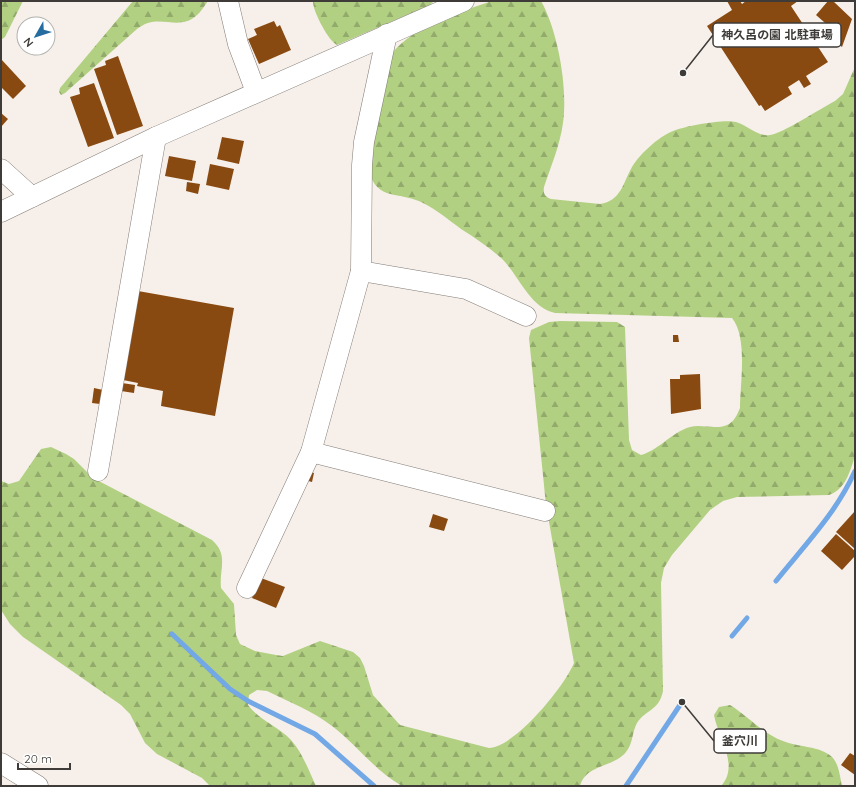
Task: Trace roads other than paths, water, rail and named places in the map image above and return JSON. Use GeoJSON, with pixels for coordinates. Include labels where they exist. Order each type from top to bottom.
{"type":"FeatureCollection","features":[{"type":"Feature","properties":{"kind":"street"},"geometry":{"type":"LineString","coordinates":[[228,1],[238,44],[256,92]]}},
{"type":"Feature","properties":{"kind":"street"},"geometry":{"type":"LineString","coordinates":[[1,212],[156,137],[456,2]]}},
{"type":"Feature","properties":{"kind":"street"},"geometry":{"type":"LineString","coordinates":[[247,588],[311,452],[361,271],[362,165],[364,142],[387,34]]}},
{"type":"Feature","properties":{"kind":"street"},"geometry":{"type":"LineString","coordinates":[[98,471],[156,137]]}},
{"type":"Feature","properties":{"kind":"street"},"geometry":{"type":"LineString","coordinates":[[1,169],[32,197]]}},
{"type":"Feature","properties":{"kind":"street"},"geometry":{"type":"LineString","coordinates":[[361,271],[466,289],[526,316]]}},
{"type":"Feature","properties":{"kind":"street"},"geometry":{"type":"LineString","coordinates":[[311,452],[545,511]]}},
{"type":"Feature","properties":{"kind":"street"},"geometry":{"type":"LineString","coordinates":[[1,763],[38,786]]}},
{"type":"Feature","properties":{"kind":"waterway"},"geometry":{"type":"LineString","coordinates":[[776,581],[809,542],[829,515],[848,486],[855,471]]}},
{"type":"Feature","properties":{"kind":"waterway"},"geometry":{"type":"LineString","coordinates":[[732,636],[747,618]]}},
{"type":"Feature","properties":{"kind":"waterway"},"geometry":{"type":"LineString","coordinates":[[172,634],[230,689],[248,701],[315,734],[374,786]]}},
{"type":"Feature","properties":{"kind":"waterway"},"geometry":{"type":"LineString","coordinates":[[626,786],[682,702]]}},
{"type":"Feature","properties":{"kind":"place","name":"神久呂の園 北駐車場"},"geometry":{"type":"Point","coordinates":[683,73]}},
{"type":"Feature","properties":{"kind":"place","name":"釜穴川"},"geometry":{"type":"Point","coordinates":[682,702]}}]}
